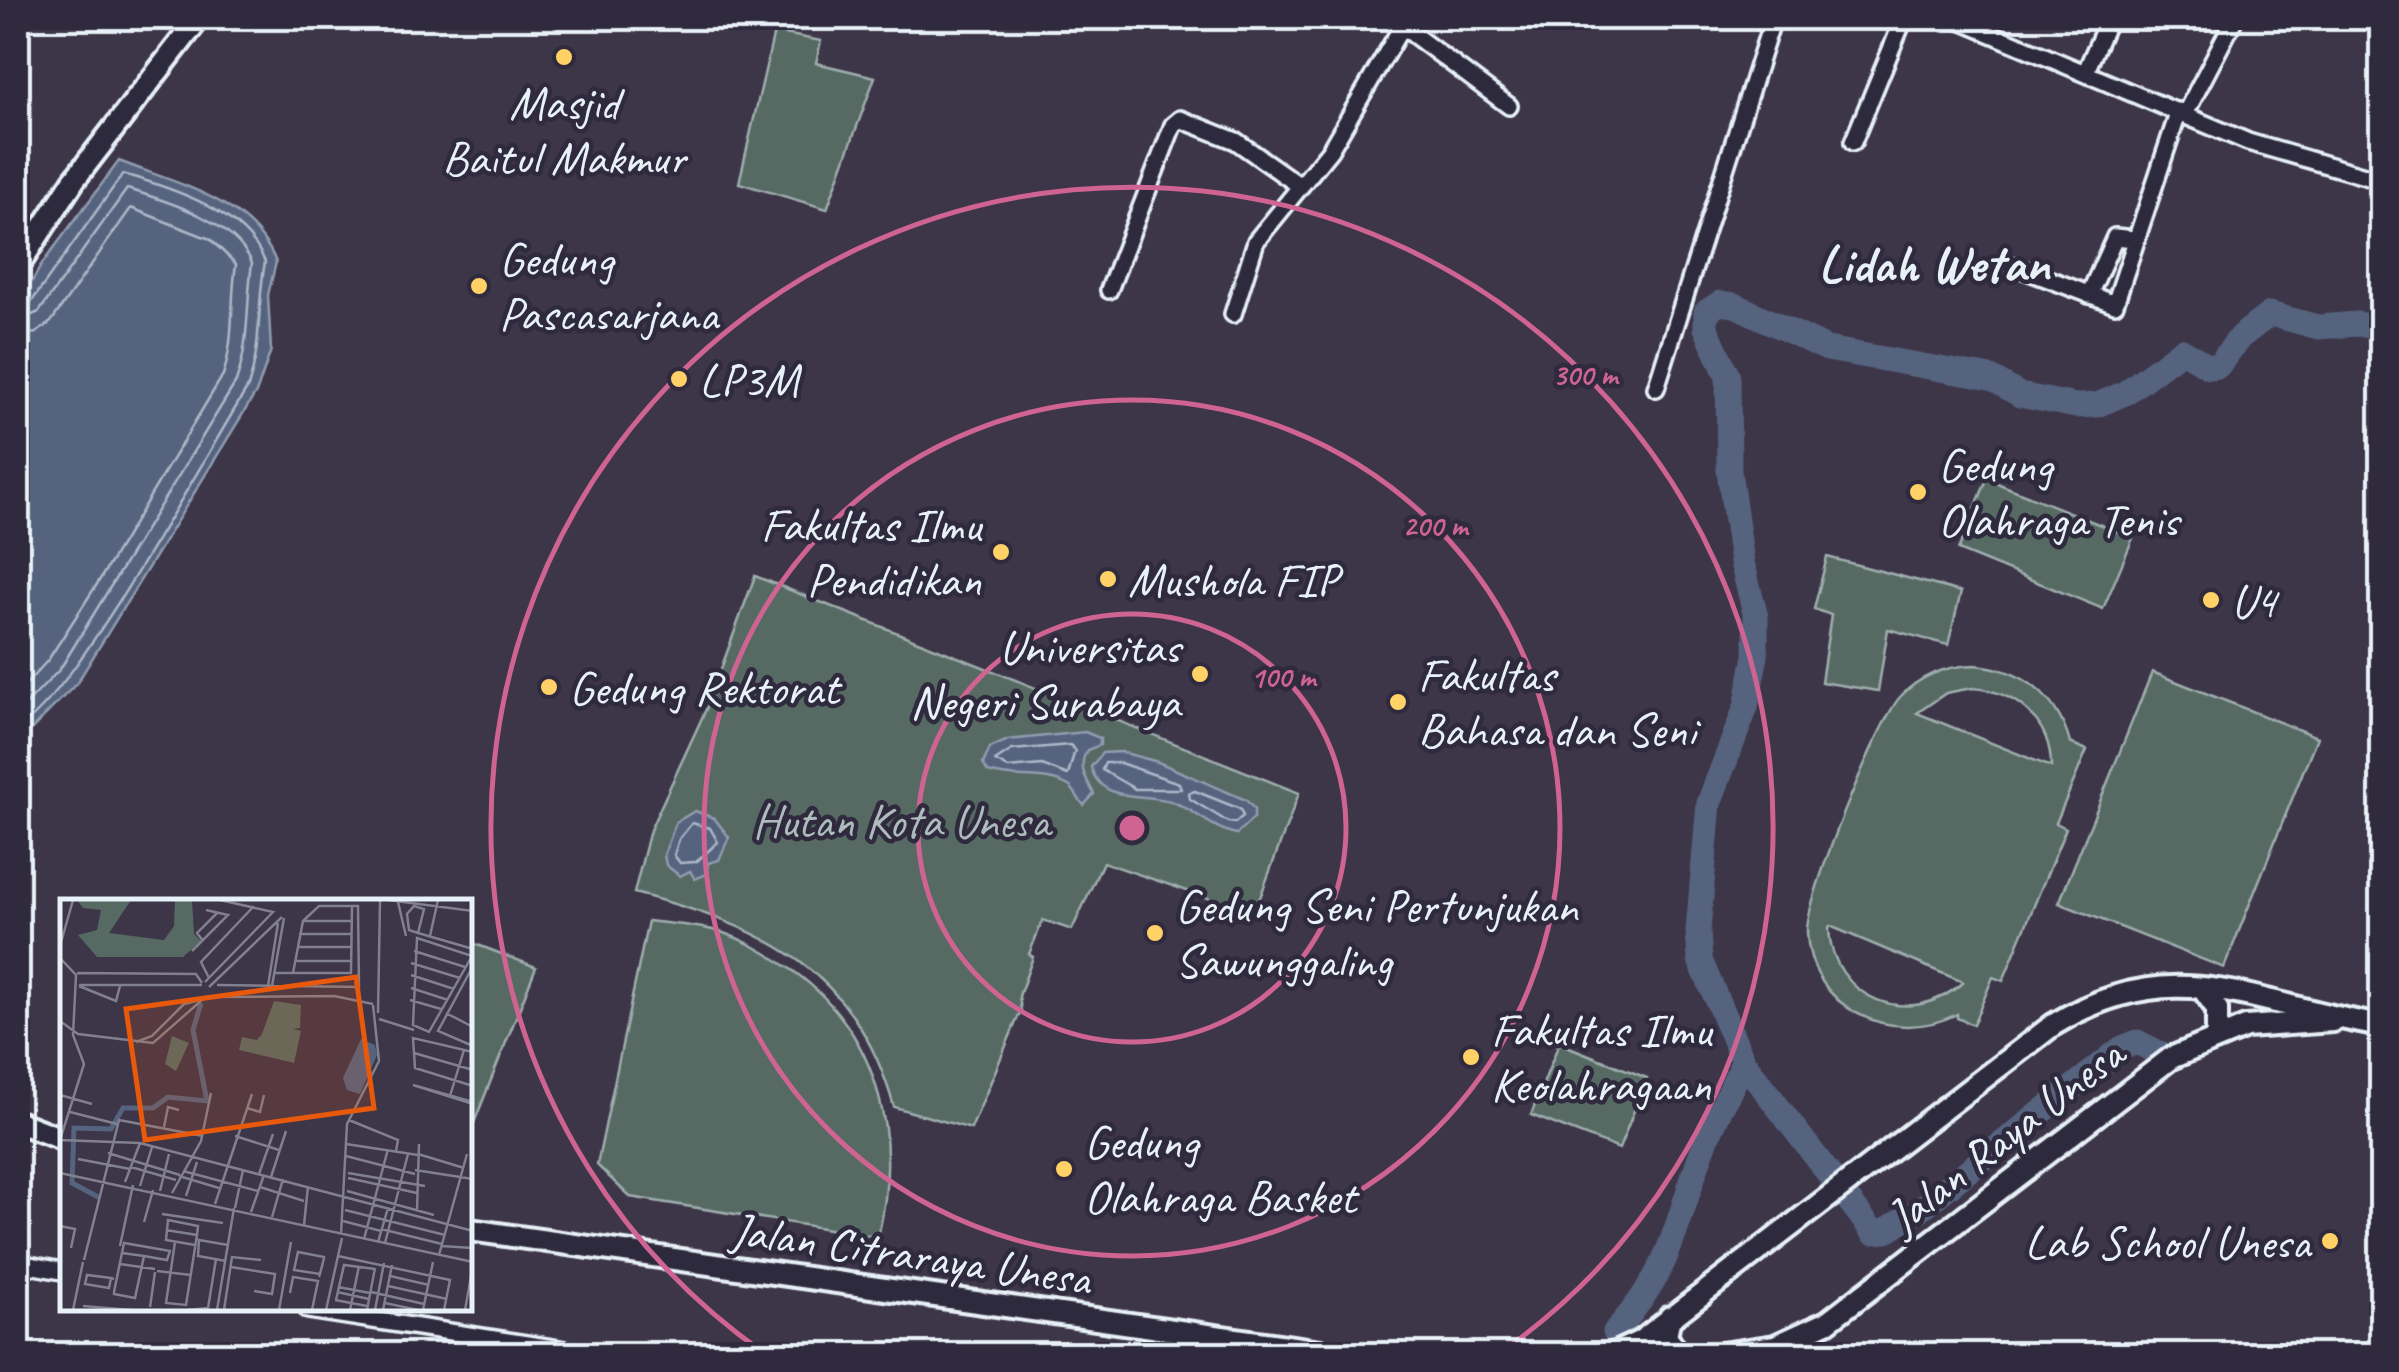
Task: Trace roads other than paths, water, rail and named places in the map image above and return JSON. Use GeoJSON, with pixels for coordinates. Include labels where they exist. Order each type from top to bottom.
{"type":"FeatureCollection","features":[{"type":"Feature","properties":{"kind":"main road"},"geometry":{"type":"LineString","coordinates":[[18,266],[74,180],[199,18]]}},
{"type":"Feature","properties":{"kind":"main road","name":"Jalan Raya Unesa"},"geometry":{"type":"LineString","coordinates":[[1613,1354],[1641,1341],[2080,1008],[2138,988],[2202,988],[2382,1026]]}},
{"type":"Feature","properties":{"kind":"main road"},"geometry":{"type":"LineString","coordinates":[[2202,988],[2217,1010],[2217,1036]]}},
{"type":"Feature","properties":{"kind":"main road","name":"Jalan Raya Unesa"},"geometry":{"type":"LineString","coordinates":[[1722,1354],[1775,1346],[1827,1322],[2171,1058],[2217,1036],[2257,1024],[2350,1021]]}},
{"type":"Feature","properties":{"kind":"main road"},"geometry":{"type":"LineString","coordinates":[[18,1122],[60,1138]]}},
{"type":"Feature","properties":{"kind":"main road","name":"Jalan Citraraya Unesa"},"geometry":{"type":"LineString","coordinates":[[472,1230],[1342,1354]]}},
{"type":"Feature","properties":{"kind":"main road"},"geometry":{"type":"LineString","coordinates":[[1670,1317],[1666,1335],[1678,1354]]}},
{"type":"Feature","properties":{"kind":"street"},"geometry":{"type":"LineString","coordinates":[[1656,388],[1774,18]]}},
{"type":"Feature","properties":{"kind":"street"},"geometry":{"type":"LineString","coordinates":[[1853,142],[1904,18]]}},
{"type":"Feature","properties":{"kind":"street"},"geometry":{"type":"LineString","coordinates":[[1954,18],[2248,142],[2382,181]]}},
{"type":"Feature","properties":{"kind":"street"},"geometry":{"type":"LineString","coordinates":[[2086,72],[2109,18]]}},
{"type":"Feature","properties":{"kind":"street"},"geometry":{"type":"LineString","coordinates":[[2003,262],[2116,302],[2134,239],[2182,112],[2234,18]]}},
{"type":"Feature","properties":{"kind":"street"},"geometry":{"type":"LineString","coordinates":[[1234,314],[1256,240],[1330,150],[1404,22],[1509,106]]}},
{"type":"Feature","properties":{"kind":"street"},"geometry":{"type":"LineString","coordinates":[[1109,290],[1174,125],[1180,119],[1236,140],[1300,186]]}},
{"type":"Feature","properties":{"kind":"street"},"geometry":{"type":"LineString","coordinates":[[2089,295],[2115,237],[2134,239]]}},
{"type":"Feature","properties":{"kind":"street"},"geometry":{"type":"LineString","coordinates":[[18,1264],[60,1270]]}},
{"type":"Feature","properties":{"kind":"street"},"geometry":{"type":"LineString","coordinates":[[321,1312],[592,1354]]}},
{"type":"Feature","properties":{"kind":"water"},"geometry":{"type":"Polygon","coordinates":[[[119,161],[210,196],[249,223],[264,241],[276,262],[268,295],[271,350],[257,391],[77,683],[25,736],[18,735],[18,306],[42,264],[119,161]]]}},
{"type":"Feature","properties":{"kind":"water"},"geometry":{"type":"Polygon","coordinates":[[[1085,732],[1100,738],[1100,745],[1087,750],[1084,756],[1084,772],[1094,794],[1084,805],[1071,788],[1059,782],[998,775],[988,772],[983,764],[990,748],[1008,740],[1085,732]]]}},
{"type":"Feature","properties":{"kind":"water"},"geometry":{"type":"Polygon","coordinates":[[[1121,752],[1158,762],[1246,800],[1254,809],[1254,818],[1237,834],[1173,802],[1114,792],[1096,779],[1091,767],[1102,753],[1121,752]]]}},
{"type":"Feature","properties":{"kind":"water"},"geometry":{"type":"Polygon","coordinates":[[[695,811],[714,818],[729,837],[719,860],[708,863],[707,874],[695,879],[690,871],[680,876],[666,865],[664,855],[676,822],[695,811]]]}},
{"type":"Feature","properties":{"kind":"waterway"},"geometry":{"type":"LineString","coordinates":[[1615,1332],[1662,1264],[1704,1146],[1743,1061],[1700,960],[1698,931],[1709,803],[1746,707],[1756,656],[1756,617],[1742,562],[1729,471],[1728,377],[1706,328],[1706,312],[1720,303],[1735,305],[1827,349],[1991,378],[2020,395],[2076,406],[2097,405],[2125,393],[2182,350],[2209,367],[2218,366],[2240,337],[2270,314],[2318,327],[2357,324],[2382,328]]}},
{"type":"Feature","properties":{"kind":"waterway"},"geometry":{"type":"LineString","coordinates":[[1743,1061],[1873,1232],[1885,1231],[1919,1210],[2122,1048],[2137,1042],[2163,1055]]}},
{"type":"Feature","properties":{"kind":"place","name":"Masjid Baitul Makmur"},"geometry":{"type":"Point","coordinates":[564,57]}},
{"type":"Feature","properties":{"kind":"place","name":"Gedung Pascasarjana"},"geometry":{"type":"Point","coordinates":[479,286]}},
{"type":"Feature","properties":{"kind":"place","name":"LP3M"},"geometry":{"type":"Point","coordinates":[679,379]}},
{"type":"Feature","properties":{"kind":"place","name":"Gedung Olahraga Tenis"},"geometry":{"type":"Point","coordinates":[1918,492]}},
{"type":"Feature","properties":{"kind":"place","name":"Fakultas Ilmu Pendidikan"},"geometry":{"type":"Point","coordinates":[1001,552]}},
{"type":"Feature","properties":{"kind":"place","name":"Mushola FIP"},"geometry":{"type":"Point","coordinates":[1108,579]}},
{"type":"Feature","properties":{"kind":"place","name":"U4"},"geometry":{"type":"Point","coordinates":[2211,600]}},
{"type":"Feature","properties":{"kind":"place","name":"Universitas Negeri Surabaya"},"geometry":{"type":"Point","coordinates":[1200,674]}},
{"type":"Feature","properties":{"kind":"place","name":"Gedung Rektorat"},"geometry":{"type":"Point","coordinates":[549,687]}},
{"type":"Feature","properties":{"kind":"place","name":"Fakultas Bahasa dan Seni"},"geometry":{"type":"Point","coordinates":[1398,702]}},
{"type":"Feature","properties":{"kind":"place","name":"Gedung Seni Pertunjukan Sawunggaling"},"geometry":{"type":"Point","coordinates":[1155,933]}},
{"type":"Feature","properties":{"kind":"place","name":"Fakultas Ilmu Keolahragaan"},"geometry":{"type":"Point","coordinates":[1471,1057]}},
{"type":"Feature","properties":{"kind":"place","name":"Gedung Olahraga Basket"},"geometry":{"type":"Point","coordinates":[1064,1169]}},
{"type":"Feature","properties":{"kind":"place","name":"Lab School Unesa"},"geometry":{"type":"Point","coordinates":[2330,1241]}},
{"type":"Feature","properties":{"kind":"district","name":"Lidah Wetan"},"geometry":{"type":"Point","coordinates":[1934,263]}},
{"type":"Feature","properties":{"kind":"park label","name":"Hutan Kota Unesa"},"geometry":{"type":"Point","coordinates":[901,820]}}]}
